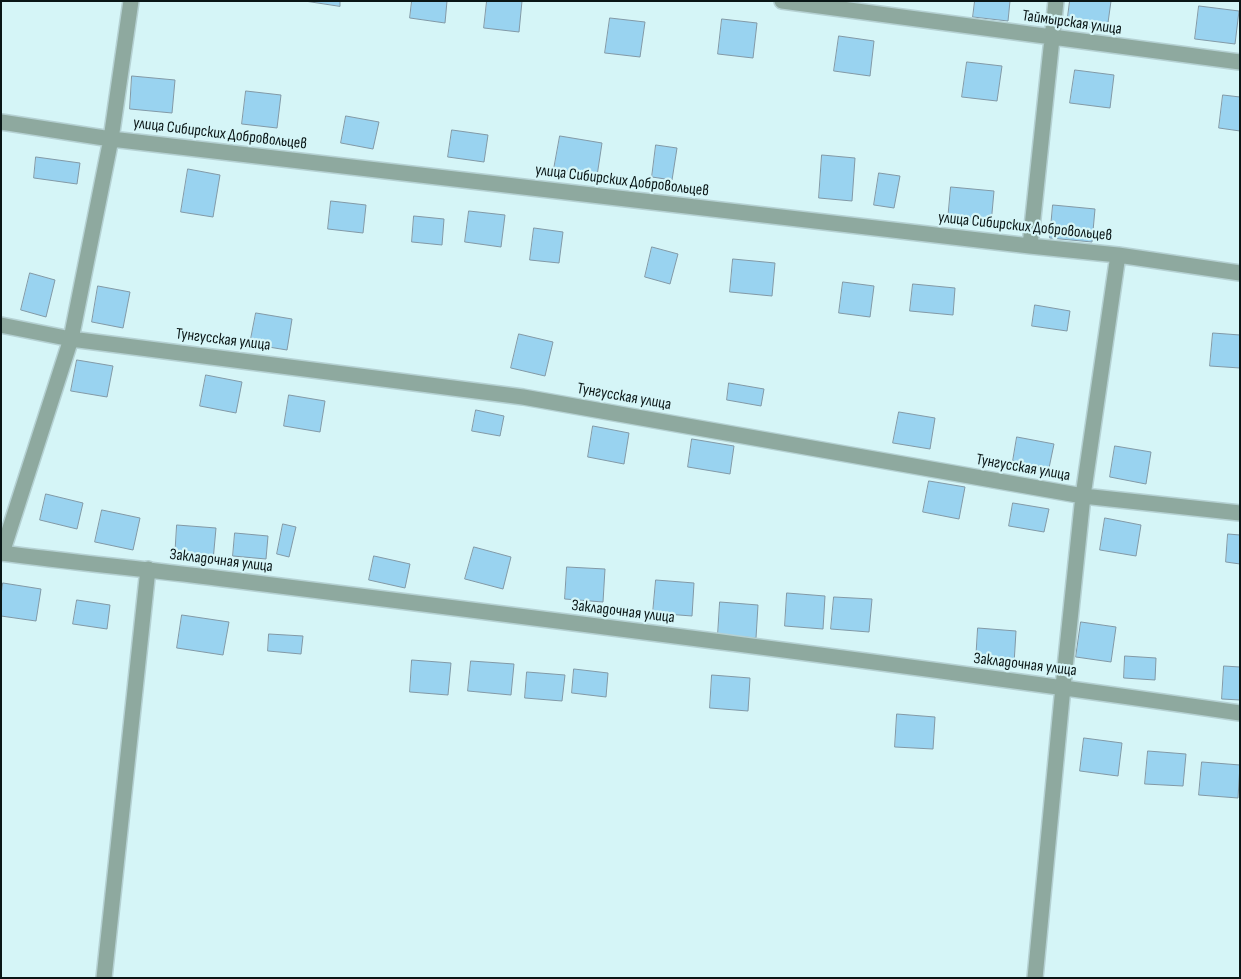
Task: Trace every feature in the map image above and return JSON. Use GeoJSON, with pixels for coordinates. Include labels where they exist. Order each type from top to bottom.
{"type":"FeatureCollection","features":[{"type":"Feature","properties":{"kind":"street"},"geometry":{"type":"LineString","coordinates":[[2,553],[71,338],[111,139],[130,1]]}},
{"type":"Feature","properties":{"kind":"street","name":"Таймырская улица"},"geometry":{"type":"LineString","coordinates":[[782,1],[1240,62]]}},
{"type":"Feature","properties":{"kind":"street"},"geometry":{"type":"LineString","coordinates":[[1030,246],[1056,1]]}},
{"type":"Feature","properties":{"kind":"street","name":"улица Сибирских Добровольцев"},"geometry":{"type":"LineString","coordinates":[[1,122],[111,139],[1118,255],[1240,273]]}},
{"type":"Feature","properties":{"kind":"street"},"geometry":{"type":"LineString","coordinates":[[1036,978],[1063,687],[1084,496],[1118,255]]}},
{"type":"Feature","properties":{"kind":"street","name":"Тунгусская улица"},"geometry":{"type":"LineString","coordinates":[[1,325],[71,338],[523,397],[1084,496],[1240,513]]}},
{"type":"Feature","properties":{"kind":"street","name":"Закладочная улица"},"geometry":{"type":"LineString","coordinates":[[2,553],[657,633],[1063,687],[1240,713]]}},
{"type":"Feature","properties":{"kind":"street"},"geometry":{"type":"LineString","coordinates":[[104,978],[148,570]]}},
{"type":"Feature","properties":{"kind":"building"},"geometry":{"type":"Polygon","coordinates":[[[305,1],[340,1],[340,6],[305,1]]]}},
{"type":"Feature","properties":{"kind":"building"},"geometry":{"type":"Polygon","coordinates":[[[412,1],[447,1],[445,23],[410,18],[412,1]]]}},
{"type":"Feature","properties":{"kind":"building"},"geometry":{"type":"Polygon","coordinates":[[[487,1],[522,1],[519,32],[484,28],[487,1]]]}},
{"type":"Feature","properties":{"kind":"building"},"geometry":{"type":"Polygon","coordinates":[[[975,1],[1010,1],[1008,21],[973,17],[975,1]]]}},
{"type":"Feature","properties":{"kind":"building"},"geometry":{"type":"Polygon","coordinates":[[[1070,1],[1111,1],[1107,30],[1067,24],[1070,1]]]}},
{"type":"Feature","properties":{"kind":"building"},"geometry":{"type":"Polygon","coordinates":[[[1199,6],[1239,11],[1235,44],[1195,39],[1199,6]]]}},
{"type":"Feature","properties":{"kind":"building"},"geometry":{"type":"Polygon","coordinates":[[[610,18],[645,22],[640,57],[605,53],[610,18]]]}},
{"type":"Feature","properties":{"kind":"building"},"geometry":{"type":"Polygon","coordinates":[[[722,19],[757,23],[753,58],[718,54],[722,19]]]}},
{"type":"Feature","properties":{"kind":"building"},"geometry":{"type":"Polygon","coordinates":[[[839,36],[874,41],[870,76],[834,71],[839,36]]]}},
{"type":"Feature","properties":{"kind":"building"},"geometry":{"type":"Polygon","coordinates":[[[967,62],[1002,66],[997,101],[962,97],[967,62]]]}},
{"type":"Feature","properties":{"kind":"building"},"geometry":{"type":"Polygon","coordinates":[[[1075,70],[1114,75],[1110,108],[1070,103],[1075,70]]]}},
{"type":"Feature","properties":{"kind":"building"},"geometry":{"type":"Polygon","coordinates":[[[132,76],[175,80],[172,113],[130,109],[132,76]]]}},
{"type":"Feature","properties":{"kind":"building"},"geometry":{"type":"Polygon","coordinates":[[[246,91],[281,95],[277,128],[242,124],[246,91]]]}},
{"type":"Feature","properties":{"kind":"building"},"geometry":{"type":"Polygon","coordinates":[[[1223,95],[1240,97],[1240,131],[1219,128],[1223,95]]]}},
{"type":"Feature","properties":{"kind":"building"},"geometry":{"type":"Polygon","coordinates":[[[346,116],[379,122],[373,149],[341,143],[346,116]]]}},
{"type":"Feature","properties":{"kind":"building"},"geometry":{"type":"Polygon","coordinates":[[[452,130],[488,135],[484,162],[448,157],[452,130]]]}},
{"type":"Feature","properties":{"kind":"building"},"geometry":{"type":"Polygon","coordinates":[[[560,136],[602,143],[597,176],[554,169],[560,136]]]}},
{"type":"Feature","properties":{"kind":"building"},"geometry":{"type":"Polygon","coordinates":[[[656,145],[677,148],[672,180],[652,177],[656,145]]]}},
{"type":"Feature","properties":{"kind":"building"},"geometry":{"type":"Polygon","coordinates":[[[822,155],[855,158],[852,201],[819,198],[822,155]]]}},
{"type":"Feature","properties":{"kind":"building"},"geometry":{"type":"Polygon","coordinates":[[[36,157],[80,163],[77,184],[34,178],[36,157]]]}},
{"type":"Feature","properties":{"kind":"building"},"geometry":{"type":"Polygon","coordinates":[[[188,169],[220,175],[213,217],[181,212],[188,169]]]}},
{"type":"Feature","properties":{"kind":"building"},"geometry":{"type":"Polygon","coordinates":[[[879,173],[900,176],[894,208],[874,205],[879,173]]]}},
{"type":"Feature","properties":{"kind":"building"},"geometry":{"type":"Polygon","coordinates":[[[951,187],[994,191],[991,224],[948,220],[951,187]]]}},
{"type":"Feature","properties":{"kind":"building"},"geometry":{"type":"Polygon","coordinates":[[[331,201],[366,205],[363,233],[328,229],[331,201]]]}},
{"type":"Feature","properties":{"kind":"building"},"geometry":{"type":"Polygon","coordinates":[[[1053,205],[1095,209],[1092,242],[1050,238],[1053,205]]]}},
{"type":"Feature","properties":{"kind":"building"},"geometry":{"type":"Polygon","coordinates":[[[469,211],[505,215],[501,247],[465,242],[469,211]]]}},
{"type":"Feature","properties":{"kind":"building"},"geometry":{"type":"Polygon","coordinates":[[[414,216],[444,219],[442,245],[412,242],[414,216]]]}},
{"type":"Feature","properties":{"kind":"building"},"geometry":{"type":"Polygon","coordinates":[[[534,228],[563,232],[559,263],[530,260],[534,228]]]}},
{"type":"Feature","properties":{"kind":"building"},"geometry":{"type":"Polygon","coordinates":[[[652,247],[678,254],[670,284],[645,277],[652,247]]]}},
{"type":"Feature","properties":{"kind":"building"},"geometry":{"type":"Polygon","coordinates":[[[733,259],[775,263],[772,296],[730,292],[733,259]]]}},
{"type":"Feature","properties":{"kind":"building"},"geometry":{"type":"Polygon","coordinates":[[[30,273],[55,280],[46,317],[21,310],[30,273]]]}},
{"type":"Feature","properties":{"kind":"building"},"geometry":{"type":"Polygon","coordinates":[[[843,282],[874,286],[870,317],[839,313],[843,282]]]}},
{"type":"Feature","properties":{"kind":"building"},"geometry":{"type":"Polygon","coordinates":[[[913,284],[955,288],[953,315],[910,311],[913,284]]]}},
{"type":"Feature","properties":{"kind":"building"},"geometry":{"type":"Polygon","coordinates":[[[98,286],[130,292],[123,328],[92,322],[98,286]]]}},
{"type":"Feature","properties":{"kind":"building"},"geometry":{"type":"Polygon","coordinates":[[[1035,305],[1070,311],[1067,331],[1032,326],[1035,305]]]}},
{"type":"Feature","properties":{"kind":"building"},"geometry":{"type":"Polygon","coordinates":[[[256,313],[292,319],[287,350],[250,344],[256,313]]]}},
{"type":"Feature","properties":{"kind":"building"},"geometry":{"type":"Polygon","coordinates":[[[1213,333],[1240,335],[1240,368],[1210,366],[1213,333]]]}},
{"type":"Feature","properties":{"kind":"building"},"geometry":{"type":"Polygon","coordinates":[[[519,334],[553,342],[545,376],[511,368],[519,334]]]}},
{"type":"Feature","properties":{"kind":"building"},"geometry":{"type":"Polygon","coordinates":[[[77,360],[113,366],[107,397],[71,391],[77,360]]]}},
{"type":"Feature","properties":{"kind":"building"},"geometry":{"type":"Polygon","coordinates":[[[206,375],[242,382],[236,413],[200,406],[206,375]]]}},
{"type":"Feature","properties":{"kind":"building"},"geometry":{"type":"Polygon","coordinates":[[[729,383],[764,389],[761,406],[727,400],[729,383]]]}},
{"type":"Feature","properties":{"kind":"building"},"geometry":{"type":"Polygon","coordinates":[[[289,395],[325,401],[320,432],[284,426],[289,395]]]}},
{"type":"Feature","properties":{"kind":"building"},"geometry":{"type":"Polygon","coordinates":[[[476,410],[504,416],[500,436],[472,431],[476,410]]]}},
{"type":"Feature","properties":{"kind":"building"},"geometry":{"type":"Polygon","coordinates":[[[899,412],[935,418],[930,449],[893,443],[899,412]]]}},
{"type":"Feature","properties":{"kind":"building"},"geometry":{"type":"Polygon","coordinates":[[[593,426],[629,433],[624,464],[588,457],[593,426]]]}},
{"type":"Feature","properties":{"kind":"building"},"geometry":{"type":"Polygon","coordinates":[[[1017,437],[1054,444],[1049,468],[1013,461],[1017,437]]]}},
{"type":"Feature","properties":{"kind":"building"},"geometry":{"type":"Polygon","coordinates":[[[692,439],[734,446],[730,474],[688,467],[692,439]]]}},
{"type":"Feature","properties":{"kind":"building"},"geometry":{"type":"Polygon","coordinates":[[[1115,446],[1151,452],[1146,484],[1110,477],[1115,446]]]}},
{"type":"Feature","properties":{"kind":"building"},"geometry":{"type":"Polygon","coordinates":[[[929,481],[965,487],[959,519],[923,512],[929,481]]]}},
{"type":"Feature","properties":{"kind":"building"},"geometry":{"type":"Polygon","coordinates":[[[46,494],[83,503],[77,529],[40,520],[46,494]]]}},
{"type":"Feature","properties":{"kind":"building"},"geometry":{"type":"Polygon","coordinates":[[[1013,503],[1049,509],[1044,532],[1009,526],[1013,503]]]}},
{"type":"Feature","properties":{"kind":"building"},"geometry":{"type":"Polygon","coordinates":[[[102,510],[140,518],[133,550],[95,542],[102,510]]]}},
{"type":"Feature","properties":{"kind":"building"},"geometry":{"type":"Polygon","coordinates":[[[1105,518],[1141,525],[1136,556],[1100,550],[1105,518]]]}},
{"type":"Feature","properties":{"kind":"building"},"geometry":{"type":"Polygon","coordinates":[[[283,524],[296,527],[289,557],[277,554],[283,524]]]}},
{"type":"Feature","properties":{"kind":"building"},"geometry":{"type":"Polygon","coordinates":[[[177,525],[216,528],[213,561],[175,558],[177,525]]]}},
{"type":"Feature","properties":{"kind":"building"},"geometry":{"type":"Polygon","coordinates":[[[235,533],[268,536],[266,559],[233,556],[235,533]]]}},
{"type":"Feature","properties":{"kind":"building"},"geometry":{"type":"Polygon","coordinates":[[[1228,534],[1240,535],[1240,564],[1226,562],[1228,534]]]}},
{"type":"Feature","properties":{"kind":"building"},"geometry":{"type":"Polygon","coordinates":[[[474,547],[511,557],[503,589],[465,579],[474,547]]]}},
{"type":"Feature","properties":{"kind":"building"},"geometry":{"type":"Polygon","coordinates":[[[374,556],[410,564],[405,588],[369,580],[374,556]]]}},
{"type":"Feature","properties":{"kind":"building"},"geometry":{"type":"Polygon","coordinates":[[[567,567],[605,569],[603,602],[565,599],[567,567]]]}},
{"type":"Feature","properties":{"kind":"building"},"geometry":{"type":"Polygon","coordinates":[[[656,580],[694,583],[692,616],[653,613],[656,580]]]}},
{"type":"Feature","properties":{"kind":"building"},"geometry":{"type":"Polygon","coordinates":[[[3,583],[41,589],[36,621],[1,616],[3,583]]]}},
{"type":"Feature","properties":{"kind":"building"},"geometry":{"type":"Polygon","coordinates":[[[787,593],[825,596],[823,629],[785,626],[787,593]]]}},
{"type":"Feature","properties":{"kind":"building"},"geometry":{"type":"Polygon","coordinates":[[[834,597],[872,599],[869,632],[831,629],[834,597]]]}},
{"type":"Feature","properties":{"kind":"building"},"geometry":{"type":"Polygon","coordinates":[[[77,600],[110,605],[107,629],[73,624],[77,600]]]}},
{"type":"Feature","properties":{"kind":"building"},"geometry":{"type":"Polygon","coordinates":[[[720,602],[758,605],[756,638],[718,635],[720,602]]]}},
{"type":"Feature","properties":{"kind":"building"},"geometry":{"type":"Polygon","coordinates":[[[182,615],[229,622],[223,655],[177,648],[182,615]]]}},
{"type":"Feature","properties":{"kind":"building"},"geometry":{"type":"Polygon","coordinates":[[[1081,622],[1116,627],[1111,662],[1076,657],[1081,622]]]}},
{"type":"Feature","properties":{"kind":"building"},"geometry":{"type":"Polygon","coordinates":[[[978,628],[1016,631],[1014,664],[976,661],[978,628]]]}},
{"type":"Feature","properties":{"kind":"building"},"geometry":{"type":"Polygon","coordinates":[[[269,634],[303,636],[301,654],[268,651],[269,634]]]}},
{"type":"Feature","properties":{"kind":"building"},"geometry":{"type":"Polygon","coordinates":[[[1125,656],[1156,658],[1155,680],[1124,678],[1125,656]]]}},
{"type":"Feature","properties":{"kind":"building"},"geometry":{"type":"Polygon","coordinates":[[[412,660],[451,663],[448,695],[410,692],[412,660]]]}},
{"type":"Feature","properties":{"kind":"building"},"geometry":{"type":"Polygon","coordinates":[[[471,661],[514,664],[511,695],[468,691],[471,661]]]}},
{"type":"Feature","properties":{"kind":"building"},"geometry":{"type":"Polygon","coordinates":[[[1224,666],[1240,667],[1240,700],[1222,699],[1224,666]]]}},
{"type":"Feature","properties":{"kind":"building"},"geometry":{"type":"Polygon","coordinates":[[[574,669],[608,673],[606,697],[572,693],[574,669]]]}},
{"type":"Feature","properties":{"kind":"building"},"geometry":{"type":"Polygon","coordinates":[[[527,672],[565,675],[562,701],[525,698],[527,672]]]}},
{"type":"Feature","properties":{"kind":"building"},"geometry":{"type":"Polygon","coordinates":[[[712,675],[750,678],[748,711],[710,708],[712,675]]]}},
{"type":"Feature","properties":{"kind":"building"},"geometry":{"type":"Polygon","coordinates":[[[897,714],[935,717],[933,749],[895,747],[897,714]]]}},
{"type":"Feature","properties":{"kind":"building"},"geometry":{"type":"Polygon","coordinates":[[[1084,738],[1122,743],[1118,776],[1080,771],[1084,738]]]}},
{"type":"Feature","properties":{"kind":"building"},"geometry":{"type":"Polygon","coordinates":[[[1148,751],[1186,754],[1183,786],[1145,784],[1148,751]]]}},
{"type":"Feature","properties":{"kind":"building"},"geometry":{"type":"Polygon","coordinates":[[[1202,762],[1240,765],[1238,798],[1199,795],[1202,762]]]}}]}
